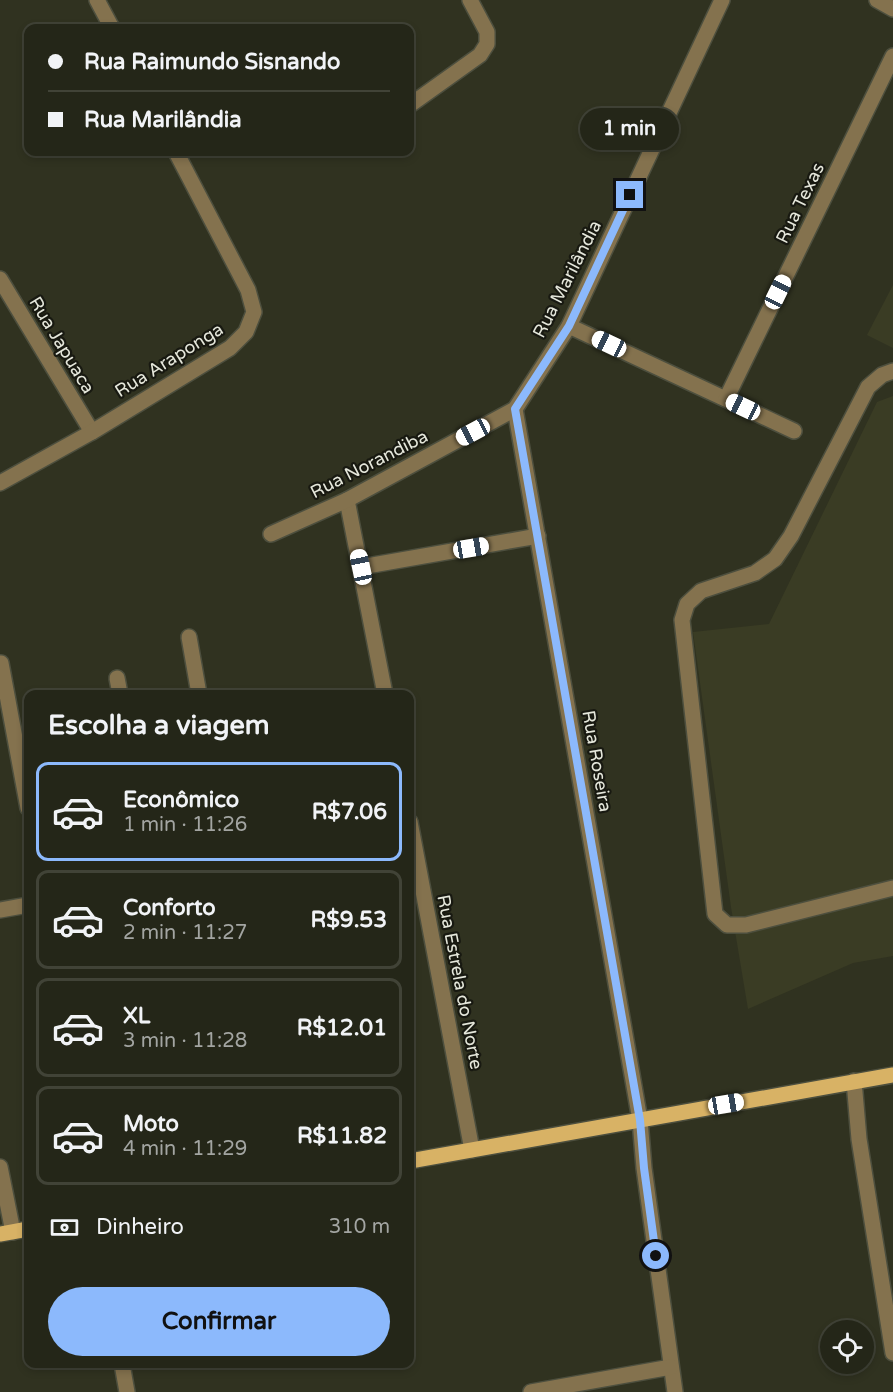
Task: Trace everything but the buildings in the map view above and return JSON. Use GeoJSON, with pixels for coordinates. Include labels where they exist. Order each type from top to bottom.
{"type":"FeatureCollection","features":[{"type":"Feature","properties":{"kind":"main road"},"geometry":{"type":"LineString","coordinates":[[414,1160],[893,1075]]}},
{"type":"Feature","properties":{"kind":"main road"},"geometry":{"type":"LineString","coordinates":[[6,1233],[24,1230]]}},
{"type":"Feature","properties":{"kind":"street"},"geometry":{"type":"LineString","coordinates":[[97,0],[110,24]]}},
{"type":"Feature","properties":{"kind":"street"},"geometry":{"type":"LineString","coordinates":[[414,102],[480,55],[487,44],[487,32],[470,0]]}},
{"type":"Feature","properties":{"kind":"street","name":"Rua Marilândia"},"geometry":{"type":"LineString","coordinates":[[515,409],[569,326],[722,0]]}},
{"type":"Feature","properties":{"kind":"street"},"geometry":{"type":"LineString","coordinates":[[876,0],[893,9]]}},
{"type":"Feature","properties":{"kind":"street","name":"Rua Texas"},"geometry":{"type":"LineString","coordinates":[[726,399],[893,56]]}},
{"type":"Feature","properties":{"kind":"street","name":"Rua Araponga"},"geometry":{"type":"LineString","coordinates":[[0,483],[92,432],[230,348],[246,332],[254,312],[248,290],[178,156]]}},
{"type":"Feature","properties":{"kind":"street","name":"Rua Japuaca"},"geometry":{"type":"LineString","coordinates":[[0,279],[92,432]]}},
{"type":"Feature","properties":{"kind":"street"},"geometry":{"type":"LineString","coordinates":[[569,326],[794,430]]}},
{"type":"Feature","properties":{"kind":"street"},"geometry":{"type":"LineString","coordinates":[[893,372],[882,375],[868,387],[791,536],[775,559],[755,573],[701,591],[687,604],[682,620],[715,914],[727,925],[746,925],[893,888]]}},
{"type":"Feature","properties":{"kind":"street","name":"Rua Norandiba"},"geometry":{"type":"LineString","coordinates":[[271,534],[347,500],[515,409]]}},
{"type":"Feature","properties":{"kind":"street","name":"Rua Roseira"},"geometry":{"type":"LineString","coordinates":[[515,409],[640,1120],[644,1168],[675,1392]]}},
{"type":"Feature","properties":{"kind":"street"},"geometry":{"type":"LineString","coordinates":[[347,500],[384,690]]}},
{"type":"Feature","properties":{"kind":"street"},"geometry":{"type":"LineString","coordinates":[[361,567],[538,536]]}},
{"type":"Feature","properties":{"kind":"street"},"geometry":{"type":"LineString","coordinates":[[189,637],[198,690]]}},
{"type":"Feature","properties":{"kind":"street"},"geometry":{"type":"LineString","coordinates":[[2,663],[24,786]]}},
{"type":"Feature","properties":{"kind":"street"},"geometry":{"type":"LineString","coordinates":[[117,678],[119,690]]}},
{"type":"Feature","properties":{"kind":"street","name":"Rua Estrela do Norte"},"geometry":{"type":"LineString","coordinates":[[414,843],[472,1150]]}},
{"type":"Feature","properties":{"kind":"street"},"geometry":{"type":"LineString","coordinates":[[0,910],[24,906]]}},
{"type":"Feature","properties":{"kind":"street"},"geometry":{"type":"LineString","coordinates":[[855,1081],[859,1139],[893,1353]]}},
{"type":"Feature","properties":{"kind":"street"},"geometry":{"type":"LineString","coordinates":[[0,1167],[6,1233]]}},
{"type":"Feature","properties":{"kind":"street"},"geometry":{"type":"LineString","coordinates":[[531,1392],[671,1367]]}},
{"type":"Feature","properties":{"kind":"street"},"geometry":{"type":"LineString","coordinates":[[123,1368],[127,1392]]}},
{"type":"Feature","properties":{"kind":"shaded area"},"geometry":{"type":"Polygon","coordinates":[[[893,285],[893,348],[867,335],[893,285]]]}},
{"type":"Feature","properties":{"kind":"shaded area"},"geometry":{"type":"Polygon","coordinates":[[[893,396],[893,956],[853,963],[748,1009],[731,907],[693,632],[769,624],[877,402],[893,396]]]}},
{"type":"Feature","properties":{"kind":"route"},"geometry":{"type":"LineString","coordinates":[[630,195],[569,326],[515,409],[640,1120],[656,1256]]}}]}
